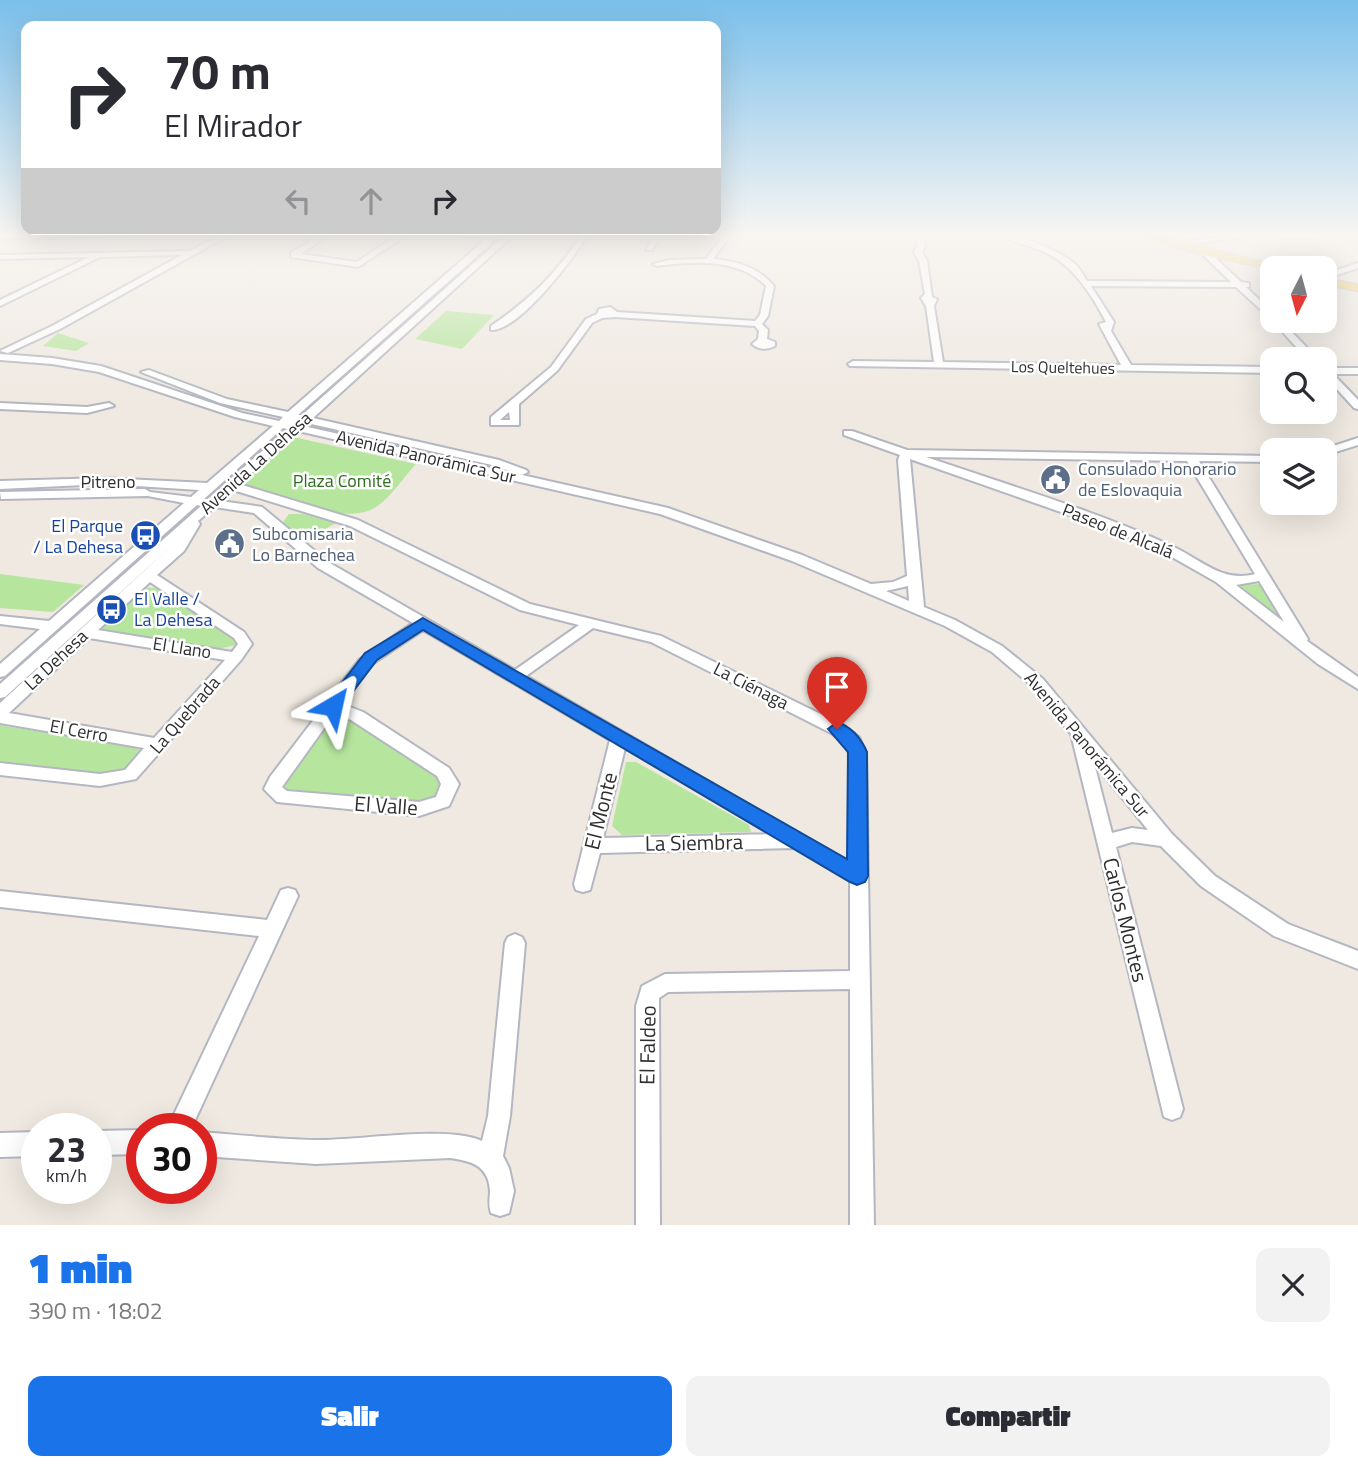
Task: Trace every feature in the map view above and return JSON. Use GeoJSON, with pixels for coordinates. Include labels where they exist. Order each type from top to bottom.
{"type":"FeatureCollection","features":[{"type":"Feature","properties":{"kind":"street"},"geometry":{"type":"LineString","coordinates":[[0,303],[26,290]]}},
{"type":"Feature","properties":{"kind":"street"},"geometry":{"type":"LineString","coordinates":[[2,355],[124,290]]}},
{"type":"Feature","properties":{"kind":"street","name":"Avenida La Dehesa"},"geometry":{"type":"LineString","coordinates":[[0,672],[432,290]]}},
{"type":"Feature","properties":{"kind":"street","name":"Avenida La Dehesa"},"geometry":{"type":"LineString","coordinates":[[0,693],[448,290]]}},
{"type":"Feature","properties":{"kind":"street"},"geometry":{"type":"LineString","coordinates":[[334,393],[364,378],[459,290]]}},
{"type":"Feature","properties":{"kind":"street"},"geometry":{"type":"LineString","coordinates":[[495,328],[540,290]]}},
{"type":"Feature","properties":{"kind":"street"},"geometry":{"type":"LineString","coordinates":[[757,324],[764,316],[768,290]]}},
{"type":"Feature","properties":{"kind":"street"},"geometry":{"type":"LineString","coordinates":[[928,290],[926,302],[930,306],[939,365]]}},
{"type":"Feature","properties":{"kind":"street"},"geometry":{"type":"LineString","coordinates":[[1089,290],[1095,301],[1095,310],[1128,368]]}},
{"type":"Feature","properties":{"kind":"street"},"geometry":{"type":"LineString","coordinates":[[1246,290],[1260,304]]}},
{"type":"Feature","properties":{"kind":"street"},"geometry":{"type":"LineString","coordinates":[[442,296],[453,296]]}},
{"type":"Feature","properties":{"kind":"street"},"geometry":{"type":"LineString","coordinates":[[514,403],[568,354],[586,324],[601,315],[757,324],[764,330],[762,340]]}},
{"type":"Feature","properties":{"kind":"street"},"geometry":{"type":"LineString","coordinates":[[2,355],[18,351],[56,331],[57,327]]}},
{"type":"Feature","properties":{"kind":"street"},"geometry":{"type":"LineString","coordinates":[[1288,333],[1301,347]]}},
{"type":"Feature","properties":{"kind":"street"},"geometry":{"type":"LineString","coordinates":[[382,350],[394,351]]}},
{"type":"Feature","properties":{"kind":"street"},"geometry":{"type":"LineString","coordinates":[[18,351],[116,363],[223,401],[288,416],[300,424]]}},
{"type":"Feature","properties":{"kind":"street"},"geometry":{"type":"LineString","coordinates":[[2,355],[56,357],[101,369],[219,410],[279,425],[300,424]]}},
{"type":"Feature","properties":{"kind":"street"},"geometry":{"type":"LineString","coordinates":[[101,369],[116,363]]}},
{"type":"Feature","properties":{"kind":"street","name":"Los Queltehues"},"geometry":{"type":"LineString","coordinates":[[853,364],[1260,370]]}},
{"type":"Feature","properties":{"kind":"street"},"geometry":{"type":"LineString","coordinates":[[1337,371],[1358,371]]}},
{"type":"Feature","properties":{"kind":"street"},"geometry":{"type":"LineString","coordinates":[[1337,384],[1358,406]]}},
{"type":"Feature","properties":{"kind":"street"},"geometry":{"type":"LineString","coordinates":[[0,406],[87,410],[109,406]]}},
{"type":"Feature","properties":{"kind":"street","name":"Avenida Panorámica Sur"},"geometry":{"type":"LineString","coordinates":[[300,424],[691,519],[869,588],[967,631],[1012,660],[1038,683],[1192,867],[1244,907],[1300,939],[1358,960]]}},
{"type":"Feature","properties":{"kind":"street","name":"Paseo de Alcalá"},"geometry":{"type":"LineString","coordinates":[[849,433],[1141,537],[1221,579],[1305,647],[1358,684]]}},
{"type":"Feature","properties":{"kind":"street"},"geometry":{"type":"LineString","coordinates":[[1337,448],[1358,441]]}},
{"type":"Feature","properties":{"kind":"street"},"geometry":{"type":"LineString","coordinates":[[917,609],[904,460],[907,453],[1260,459]]}},
{"type":"Feature","properties":{"kind":"street"},"geometry":{"type":"LineString","coordinates":[[956,471],[952,461],[958,454]]}},
{"type":"Feature","properties":{"kind":"street"},"geometry":{"type":"LineString","coordinates":[[1191,457],[1305,647]]}},
{"type":"Feature","properties":{"kind":"street","name":"Pitreno"},"geometry":{"type":"LineString","coordinates":[[0,485],[155,489],[209,487]]}},
{"type":"Feature","properties":{"kind":"street","name":"La Ciénaga"},"geometry":{"type":"LineString","coordinates":[[232,486],[362,526],[512,602],[663,642],[849,736],[858,752],[862,1225]]}},
{"type":"Feature","properties":{"kind":"street","name":"Pitreno"},"geometry":{"type":"LineString","coordinates":[[0,495],[56,488]]}},
{"type":"Feature","properties":{"kind":"street","name":"Pitreno"},"geometry":{"type":"LineString","coordinates":[[155,489],[192,502],[253,508],[273,520]]}},
{"type":"Feature","properties":{"kind":"street"},"geometry":{"type":"LineString","coordinates":[[298,507],[273,520],[312,558],[857,876]]}},
{"type":"Feature","properties":{"kind":"street","name":"La Dehesa"},"geometry":{"type":"LineString","coordinates":[[0,715],[185,541],[196,517]]}},
{"type":"Feature","properties":{"kind":"street"},"geometry":{"type":"LineString","coordinates":[[149,576],[243,638],[245,644],[236,657]]}},
{"type":"Feature","properties":{"kind":"street"},"geometry":{"type":"LineString","coordinates":[[1221,579],[1245,581],[1264,576]]}},
{"type":"Feature","properties":{"kind":"street"},"geometry":{"type":"LineString","coordinates":[[869,588],[896,586],[914,578]]}},
{"type":"Feature","properties":{"kind":"street"},"geometry":{"type":"LineString","coordinates":[[0,620],[52,626]]}},
{"type":"Feature","properties":{"kind":"street","name":"El Valle"},"geometry":{"type":"LineString","coordinates":[[333,706],[356,716],[443,772],[450,784],[443,801],[433,807],[419,809],[278,796],[273,789],[276,781],[333,706],[371,657],[423,623]]}},
{"type":"Feature","properties":{"kind":"street"},"geometry":{"type":"LineString","coordinates":[[515,677],[591,623]]}},
{"type":"Feature","properties":{"kind":"street","name":"El Llano"},"geometry":{"type":"LineString","coordinates":[[86,633],[236,657]]}},
{"type":"Feature","properties":{"kind":"street","name":"Avenida La Dehesa"},"geometry":{"type":"LineString","coordinates":[[0,663],[20,655]]}},
{"type":"Feature","properties":{"kind":"street","name":"La Quebrada"},"geometry":{"type":"LineString","coordinates":[[0,769],[118,780],[136,770],[236,657]]}},
{"type":"Feature","properties":{"kind":"street","name":"El Cerro"},"geometry":{"type":"LineString","coordinates":[[0,715],[159,745]]}},
{"type":"Feature","properties":{"kind":"street","name":"Carlos Montes"},"geometry":{"type":"LineString","coordinates":[[1078,730],[1172,1109]]}},
{"type":"Feature","properties":{"kind":"street","name":"El Monte"},"geometry":{"type":"LineString","coordinates":[[583,884],[619,738]]}},
{"type":"Feature","properties":{"kind":"street"},"geometry":{"type":"LineString","coordinates":[[1106,842],[1132,835],[1166,839]]}},
{"type":"Feature","properties":{"kind":"street","name":"La Siembra"},"geometry":{"type":"LineString","coordinates":[[593,846],[796,841]]}},
{"type":"Feature","properties":{"kind":"street"},"geometry":{"type":"LineString","coordinates":[[186,1113],[288,896]]}},
{"type":"Feature","properties":{"kind":"street"},"geometry":{"type":"LineString","coordinates":[[0,899],[272,929]]}},
{"type":"Feature","properties":{"kind":"street"},"geometry":{"type":"LineString","coordinates":[[490,1159],[499,1116],[515,943]]}},
{"type":"Feature","properties":{"kind":"street","name":"El Faldeo"},"geometry":{"type":"LineString","coordinates":[[648,1225],[646,1006],[649,993],[665,983],[859,980]]}},
{"type":"Feature","properties":{"kind":"street"},"geometry":{"type":"LineString","coordinates":[[0,1145],[21,1144]]}},
{"type":"Feature","properties":{"kind":"street"},"geometry":{"type":"LineString","coordinates":[[217,1145],[316,1152],[463,1147],[490,1159],[501,1179],[500,1204]]}},
{"type":"Feature","properties":{"kind":"green space"},"geometry":{"type":"Polygon","coordinates":[[[438,290],[443,290],[306,411],[298,413],[438,290]]]}},
{"type":"Feature","properties":{"kind":"green space"},"geometry":{"type":"Polygon","coordinates":[[[446,311],[494,315],[462,349],[415,339],[446,311]]]}},
{"type":"Feature","properties":{"kind":"green space"},"geometry":{"type":"Polygon","coordinates":[[[58,333],[89,343],[76,351],[43,346],[58,333]]]}},
{"type":"Feature","properties":{"kind":"green space","name":"Plaza Comité"},"geometry":{"type":"Polygon","coordinates":[[[293,437],[416,464],[379,505],[365,512],[349,514],[313,508],[244,484],[293,437]]]}},
{"type":"Feature","properties":{"kind":"green space"},"geometry":{"type":"Polygon","coordinates":[[[191,510],[197,511],[30,659],[67,619],[191,510]]]}},
{"type":"Feature","properties":{"kind":"green space"},"geometry":{"type":"Polygon","coordinates":[[[289,514],[303,514],[336,523],[299,543],[283,522],[289,514]]]}},
{"type":"Feature","properties":{"kind":"green space"},"geometry":{"type":"Polygon","coordinates":[[[0,574],[84,585],[53,612],[0,608],[0,574]]]}},
{"type":"Feature","properties":{"kind":"green space"},"geometry":{"type":"Polygon","coordinates":[[[1260,584],[1282,617],[1279,619],[1240,585],[1260,584]]]}},
{"type":"Feature","properties":{"kind":"green space"},"geometry":{"type":"Polygon","coordinates":[[[143,587],[155,588],[235,639],[236,645],[218,649],[102,629],[143,587]]]}},
{"type":"Feature","properties":{"kind":"green space"},"geometry":{"type":"Polygon","coordinates":[[[342,716],[352,719],[436,777],[441,786],[436,797],[422,803],[286,789],[284,783],[327,721],[342,716]]]}},
{"type":"Feature","properties":{"kind":"green space"},"geometry":{"type":"Polygon","coordinates":[[[0,725],[131,747],[140,750],[141,754],[128,770],[111,775],[0,764],[0,725]]]}},
{"type":"Feature","properties":{"kind":"green space"},"geometry":{"type":"Polygon","coordinates":[[[626,762],[636,762],[749,825],[751,832],[622,835],[612,826],[626,762]]]}},
{"type":"Feature","properties":{"kind":"place","name":"Consulado Honorario de Eslovaquia"},"geometry":{"type":"Point","coordinates":[1055,479]}},
{"type":"Feature","properties":{"kind":"place","name":"El Parque / La Dehesa"},"geometry":{"type":"Point","coordinates":[146,536]}},
{"type":"Feature","properties":{"kind":"place","name":"Subcomisaria Lo Barnechea"},"geometry":{"type":"Point","coordinates":[229,544]}},
{"type":"Feature","properties":{"kind":"place","name":"El Valle / La Dehesa"},"geometry":{"type":"Point","coordinates":[111,609]}},
{"type":"Feature","properties":{"kind":"route"},"geometry":{"type":"LineString","coordinates":[[333,706],[358,670],[371,657],[423,623],[857,876],[858,752],[853,741],[837,729]]}}]}
